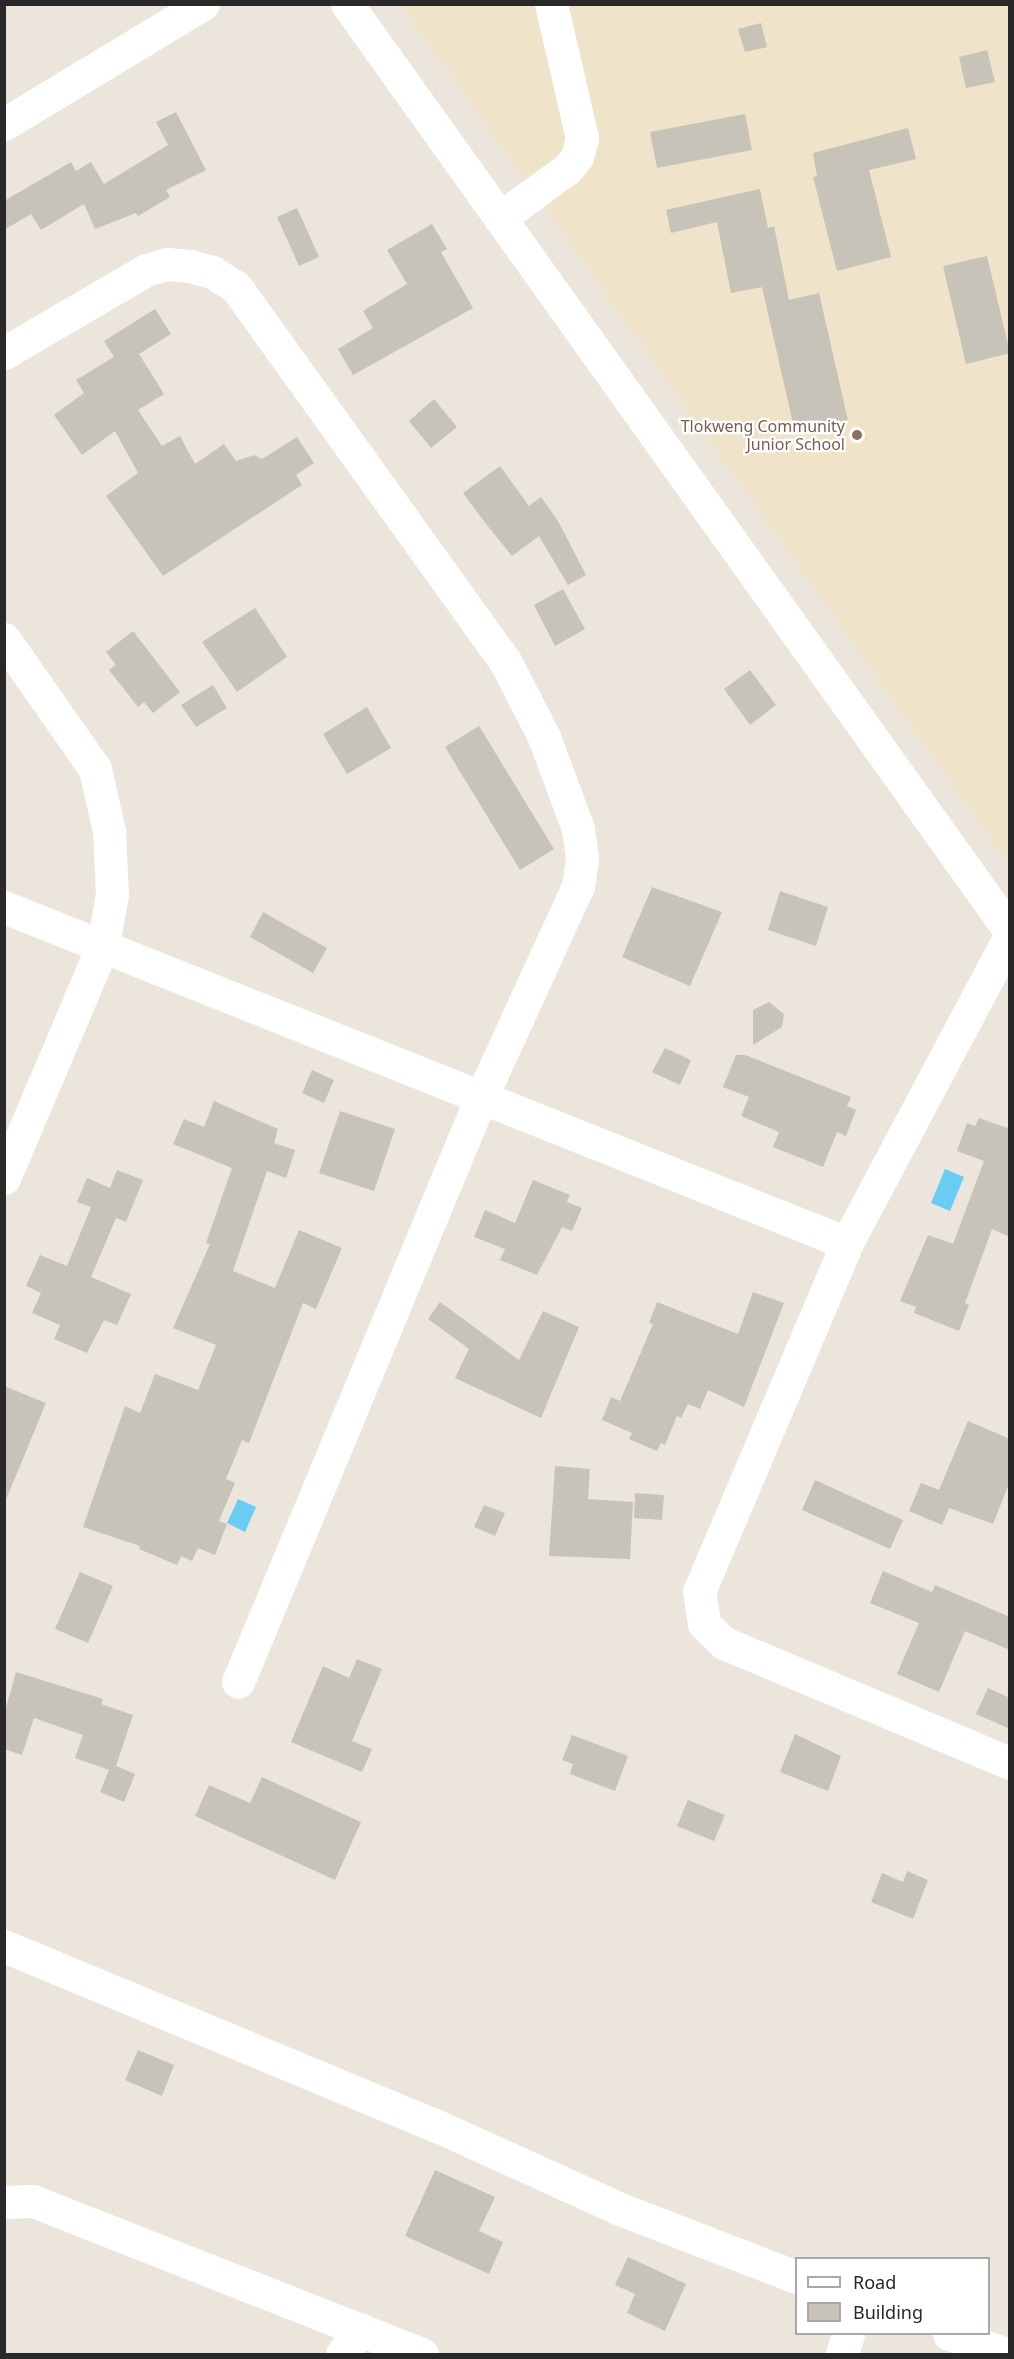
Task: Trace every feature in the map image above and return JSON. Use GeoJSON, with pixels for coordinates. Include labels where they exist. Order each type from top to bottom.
{"type":"FeatureCollection","features":[{"type":"Feature","properties":{"kind":"street"},"geometry":{"type":"LineString","coordinates":[[4,124],[203,4]]}},
{"type":"Feature","properties":{"kind":"street"},"geometry":{"type":"LineString","coordinates":[[347,4],[1010,932]]}},
{"type":"Feature","properties":{"kind":"street"},"geometry":{"type":"LineString","coordinates":[[500,218],[567,169],[577,157],[582,138],[551,4]]}},
{"type":"Feature","properties":{"kind":"street"},"geometry":{"type":"LineString","coordinates":[[4,353],[146,270],[167,264],[212,272],[236,287],[505,661],[544,737],[578,829],[582,858],[578,886],[480,1100],[238,1682]]}},
{"type":"Feature","properties":{"kind":"street"},"geometry":{"type":"LineString","coordinates":[[4,639],[95,769],[109,831],[112,894],[103,945],[4,1178]]}},
{"type":"Feature","properties":{"kind":"street"},"geometry":{"type":"LineString","coordinates":[[4,907],[103,945],[480,1100],[847,1243]]}},
{"type":"Feature","properties":{"kind":"street"},"geometry":{"type":"LineString","coordinates":[[1010,936],[847,1243],[699,1591],[704,1624],[724,1643],[1010,1763]]}},
{"type":"Feature","properties":{"kind":"street"},"geometry":{"type":"LineString","coordinates":[[4,1946],[435,2125],[609,2204],[795,2277]]}},
{"type":"Feature","properties":{"kind":"street"},"geometry":{"type":"LineString","coordinates":[[4,2202],[33,2201],[351,2342],[422,2355]]}},
{"type":"Feature","properties":{"kind":"street"},"geometry":{"type":"LineString","coordinates":[[842,2355],[848,2335]]}},
{"type":"Feature","properties":{"kind":"street"},"geometry":{"type":"LineString","coordinates":[[952,2335],[1007,2355]]}},
{"type":"Feature","properties":{"kind":"shaded area","name":"Tlokweng Community Junior School"},"geometry":{"type":"Polygon","coordinates":[[[401,5],[1009,5],[1009,865],[401,5]]]}},
{"type":"Feature","properties":{"kind":"water"},"geometry":{"type":"Polygon","coordinates":[[[945,1169],[964,1177],[950,1211],[931,1203],[945,1169]]]}},
{"type":"Feature","properties":{"kind":"water"},"geometry":{"type":"Polygon","coordinates":[[[238,1499],[256,1507],[245,1532],[227,1523],[238,1499]]]}},
{"type":"Feature","properties":{"kind":"building"},"geometry":{"type":"Polygon","coordinates":[[[761,23],[767,47],[745,52],[738,29],[761,23]]]}},
{"type":"Feature","properties":{"kind":"building"},"geometry":{"type":"Polygon","coordinates":[[[987,50],[995,82],[966,88],[959,57],[987,50]]]}},
{"type":"Feature","properties":{"kind":"building"},"geometry":{"type":"Polygon","coordinates":[[[176,112],[206,170],[166,190],[170,197],[138,216],[136,213],[95,229],[84,204],[41,230],[31,214],[4,230],[4,201],[71,162],[76,171],[91,162],[104,184],[168,145],[156,122],[176,112]]]}},
{"type":"Feature","properties":{"kind":"building"},"geometry":{"type":"Polygon","coordinates":[[[745,114],[752,150],[657,168],[650,132],[745,114]]]}},
{"type":"Feature","properties":{"kind":"building"},"geometry":{"type":"Polygon","coordinates":[[[908,128],[916,159],[869,170],[891,257],[837,271],[813,177],[817,176],[813,153],[908,128]]]}},
{"type":"Feature","properties":{"kind":"building"},"geometry":{"type":"Polygon","coordinates":[[[760,189],[768,228],[774,226],[789,300],[819,293],[848,420],[795,432],[762,287],[731,293],[717,222],[671,233],[666,210],[760,189]]]}},
{"type":"Feature","properties":{"kind":"building"},"geometry":{"type":"Polygon","coordinates":[[[297,208],[319,257],[299,266],[277,217],[297,208]]]}},
{"type":"Feature","properties":{"kind":"building"},"geometry":{"type":"Polygon","coordinates":[[[432,224],[447,249],[441,252],[473,308],[353,375],[338,349],[373,328],[363,311],[407,284],[387,250],[432,224]]]}},
{"type":"Feature","properties":{"kind":"building"},"geometry":{"type":"Polygon","coordinates":[[[987,256],[1010,353],[966,364],[943,266],[987,256]]]}},
{"type":"Feature","properties":{"kind":"building"},"geometry":{"type":"Polygon","coordinates":[[[155,309],[171,334],[139,354],[164,394],[138,410],[162,446],[180,436],[195,464],[224,444],[236,461],[254,455],[262,459],[297,437],[314,463],[296,475],[302,485],[163,576],[106,496],[138,473],[115,431],[82,455],[54,415],[84,393],[76,380],[114,357],[104,341],[155,309]]]}},
{"type":"Feature","properties":{"kind":"building"},"geometry":{"type":"Polygon","coordinates":[[[434,399],[457,427],[431,448],[409,421],[434,399]]]}},
{"type":"Feature","properties":{"kind":"building"},"geometry":{"type":"Polygon","coordinates":[[[500,466],[529,506],[541,497],[558,521],[586,575],[568,585],[539,536],[512,556],[483,520],[463,493],[500,466]]]}},
{"type":"Feature","properties":{"kind":"building"},"geometry":{"type":"Polygon","coordinates":[[[563,589],[585,629],[555,646],[534,605],[563,589]]]}},
{"type":"Feature","properties":{"kind":"building"},"geometry":{"type":"Polygon","coordinates":[[[255,608],[287,657],[237,692],[202,642],[255,608]]]}},
{"type":"Feature","properties":{"kind":"building"},"geometry":{"type":"Polygon","coordinates":[[[133,631],[180,692],[153,713],[144,702],[138,707],[109,670],[116,665],[106,652],[133,631]]]}},
{"type":"Feature","properties":{"kind":"building"},"geometry":{"type":"Polygon","coordinates":[[[750,670],[776,705],[750,725],[724,689],[750,670]]]}},
{"type":"Feature","properties":{"kind":"building"},"geometry":{"type":"Polygon","coordinates":[[[213,685],[227,708],[196,727],[181,705],[213,685]]]}},
{"type":"Feature","properties":{"kind":"building"},"geometry":{"type":"Polygon","coordinates":[[[367,707],[391,748],[347,774],[323,734],[367,707]]]}},
{"type":"Feature","properties":{"kind":"building"},"geometry":{"type":"Polygon","coordinates":[[[479,726],[554,849],[520,870],[445,747],[479,726]]]}},
{"type":"Feature","properties":{"kind":"building"},"geometry":{"type":"Polygon","coordinates":[[[652,887],[722,912],[690,986],[622,957],[652,887]]]}},
{"type":"Feature","properties":{"kind":"building"},"geometry":{"type":"Polygon","coordinates":[[[780,891],[828,907],[816,946],[768,930],[780,891]]]}},
{"type":"Feature","properties":{"kind":"building"},"geometry":{"type":"Polygon","coordinates":[[[263,912],[327,948],[313,973],[250,937],[263,912]]]}},
{"type":"Feature","properties":{"kind":"building"},"geometry":{"type":"Polygon","coordinates":[[[769,1002],[784,1014],[782,1027],[753,1045],[753,1010],[769,1002]]]}},
{"type":"Feature","properties":{"kind":"building"},"geometry":{"type":"Polygon","coordinates":[[[665,1048],[691,1060],[680,1085],[652,1072],[665,1048]]]}},
{"type":"Feature","properties":{"kind":"building"},"geometry":{"type":"Polygon","coordinates":[[[736,1055],[745,1055],[851,1097],[847,1106],[856,1110],[846,1136],[837,1132],[823,1167],[773,1147],[779,1132],[741,1116],[749,1097],[723,1087],[736,1055]]]}},
{"type":"Feature","properties":{"kind":"building"},"geometry":{"type":"Polygon","coordinates":[[[312,1070],[334,1080],[324,1103],[302,1093],[312,1070]]]}},
{"type":"Feature","properties":{"kind":"building"},"geometry":{"type":"Polygon","coordinates":[[[214,1101],[278,1129],[274,1143],[295,1150],[286,1178],[267,1171],[233,1271],[275,1288],[299,1230],[342,1248],[316,1309],[303,1303],[249,1443],[242,1440],[226,1479],[235,1483],[219,1521],[227,1524],[215,1555],[198,1548],[192,1561],[181,1556],[177,1565],[139,1549],[140,1546],[83,1527],[125,1406],[140,1413],[155,1374],[198,1390],[216,1345],[173,1328],[210,1244],[206,1243],[232,1168],[173,1144],[184,1119],[204,1127],[214,1101]]]}},
{"type":"Feature","properties":{"kind":"building"},"geometry":{"type":"Polygon","coordinates":[[[340,1111],[395,1129],[374,1191],[319,1173],[340,1111]]]}},
{"type":"Feature","properties":{"kind":"building"},"geometry":{"type":"Polygon","coordinates":[[[979,1118],[1010,1129],[1010,1237],[992,1229],[965,1303],[969,1305],[959,1331],[914,1313],[916,1307],[900,1301],[928,1235],[953,1244],[984,1161],[957,1151],[967,1123],[975,1126],[979,1118]]]}},
{"type":"Feature","properties":{"kind":"building"},"geometry":{"type":"Polygon","coordinates":[[[117,1170],[143,1180],[126,1222],[116,1218],[91,1277],[131,1294],[117,1325],[104,1320],[87,1353],[54,1339],[60,1325],[32,1313],[41,1293],[26,1286],[40,1255],[67,1266],[91,1207],[77,1202],[87,1178],[110,1188],[117,1170]]]}},
{"type":"Feature","properties":{"kind":"building"},"geometry":{"type":"Polygon","coordinates":[[[533,1180],[570,1195],[567,1202],[582,1208],[572,1231],[562,1227],[537,1275],[500,1260],[505,1249],[474,1237],[485,1210],[515,1223],[533,1180]]]}},
{"type":"Feature","properties":{"kind":"building"},"geometry":{"type":"Polygon","coordinates":[[[753,1292],[784,1303],[744,1407],[708,1390],[700,1409],[688,1404],[681,1418],[677,1416],[665,1445],[661,1443],[657,1451],[629,1439],[632,1433],[602,1420],[611,1397],[620,1401],[653,1324],[649,1323],[657,1302],[738,1334],[753,1292]]]}},
{"type":"Feature","properties":{"kind":"building"},"geometry":{"type":"Polygon","coordinates":[[[440,1302],[519,1360],[543,1311],[579,1327],[541,1418],[455,1378],[469,1349],[428,1319],[440,1302]]]}},
{"type":"Feature","properties":{"kind":"building"},"geometry":{"type":"Polygon","coordinates":[[[4,1386],[46,1403],[5,1502],[4,1502],[4,1386]]]}},
{"type":"Feature","properties":{"kind":"building"},"geometry":{"type":"Polygon","coordinates":[[[968,1421],[1010,1439],[1010,1481],[993,1524],[949,1508],[942,1525],[909,1511],[921,1483],[939,1490],[968,1421]]]}},
{"type":"Feature","properties":{"kind":"building"},"geometry":{"type":"Polygon","coordinates":[[[555,1466],[590,1469],[588,1499],[633,1502],[630,1559],[549,1556],[555,1466]]]}},
{"type":"Feature","properties":{"kind":"building"},"geometry":{"type":"Polygon","coordinates":[[[815,1480],[903,1520],[890,1549],[802,1510],[815,1480]]]}},
{"type":"Feature","properties":{"kind":"building"},"geometry":{"type":"Polygon","coordinates":[[[635,1493],[664,1495],[662,1520],[634,1518],[635,1493]]]}},
{"type":"Feature","properties":{"kind":"building"},"geometry":{"type":"Polygon","coordinates":[[[484,1505],[505,1513],[495,1536],[474,1527],[484,1505]]]}},
{"type":"Feature","properties":{"kind":"building"},"geometry":{"type":"Polygon","coordinates":[[[883,1571],[932,1592],[935,1585],[1010,1617],[1010,1650],[965,1631],[939,1692],[897,1674],[919,1623],[870,1603],[883,1571]]]}},
{"type":"Feature","properties":{"kind":"building"},"geometry":{"type":"Polygon","coordinates":[[[80,1572],[113,1586],[88,1643],[55,1629],[80,1572]]]}},
{"type":"Feature","properties":{"kind":"building"},"geometry":{"type":"Polygon","coordinates":[[[357,1659],[382,1669],[352,1741],[372,1749],[362,1772],[291,1742],[323,1666],[349,1678],[357,1659]]]}},
{"type":"Feature","properties":{"kind":"building"},"geometry":{"type":"Polygon","coordinates":[[[16,1672],[103,1699],[101,1704],[133,1715],[116,1766],[135,1774],[124,1802],[100,1792],[109,1770],[75,1758],[83,1735],[34,1718],[22,1755],[4,1749],[4,1715],[16,1672]]]}},
{"type":"Feature","properties":{"kind":"building"},"geometry":{"type":"Polygon","coordinates":[[[988,1688],[1010,1698],[1010,1729],[976,1714],[988,1688]]]}},
{"type":"Feature","properties":{"kind":"building"},"geometry":{"type":"Polygon","coordinates":[[[795,1734],[841,1756],[828,1791],[780,1772],[795,1734]]]}},
{"type":"Feature","properties":{"kind":"building"},"geometry":{"type":"Polygon","coordinates":[[[572,1735],[628,1756],[615,1791],[570,1774],[573,1764],[562,1760],[572,1735]]]}},
{"type":"Feature","properties":{"kind":"building"},"geometry":{"type":"Polygon","coordinates":[[[262,1777],[361,1822],[335,1880],[195,1816],[209,1785],[250,1803],[262,1777]]]}},
{"type":"Feature","properties":{"kind":"building"},"geometry":{"type":"Polygon","coordinates":[[[688,1800],[725,1815],[714,1841],[677,1826],[688,1800]]]}},
{"type":"Feature","properties":{"kind":"building"},"geometry":{"type":"Polygon","coordinates":[[[907,1871],[928,1880],[913,1919],[871,1902],[882,1873],[903,1882],[907,1871]]]}},
{"type":"Feature","properties":{"kind":"building"},"geometry":{"type":"Polygon","coordinates":[[[138,2050],[174,2065],[162,2096],[125,2080],[138,2050]]]}},
{"type":"Feature","properties":{"kind":"building"},"geometry":{"type":"Polygon","coordinates":[[[435,2170],[495,2197],[479,2231],[503,2242],[489,2274],[405,2236],[435,2170]]]}},
{"type":"Feature","properties":{"kind":"building"},"geometry":{"type":"Polygon","coordinates":[[[628,2257],[686,2284],[665,2331],[627,2313],[635,2294],[615,2285],[628,2257]]]}},
{"type":"Feature","properties":{"kind":"place","name":"Tlokweng Community Junior School"},"geometry":{"type":"Point","coordinates":[857,435]}}]}
